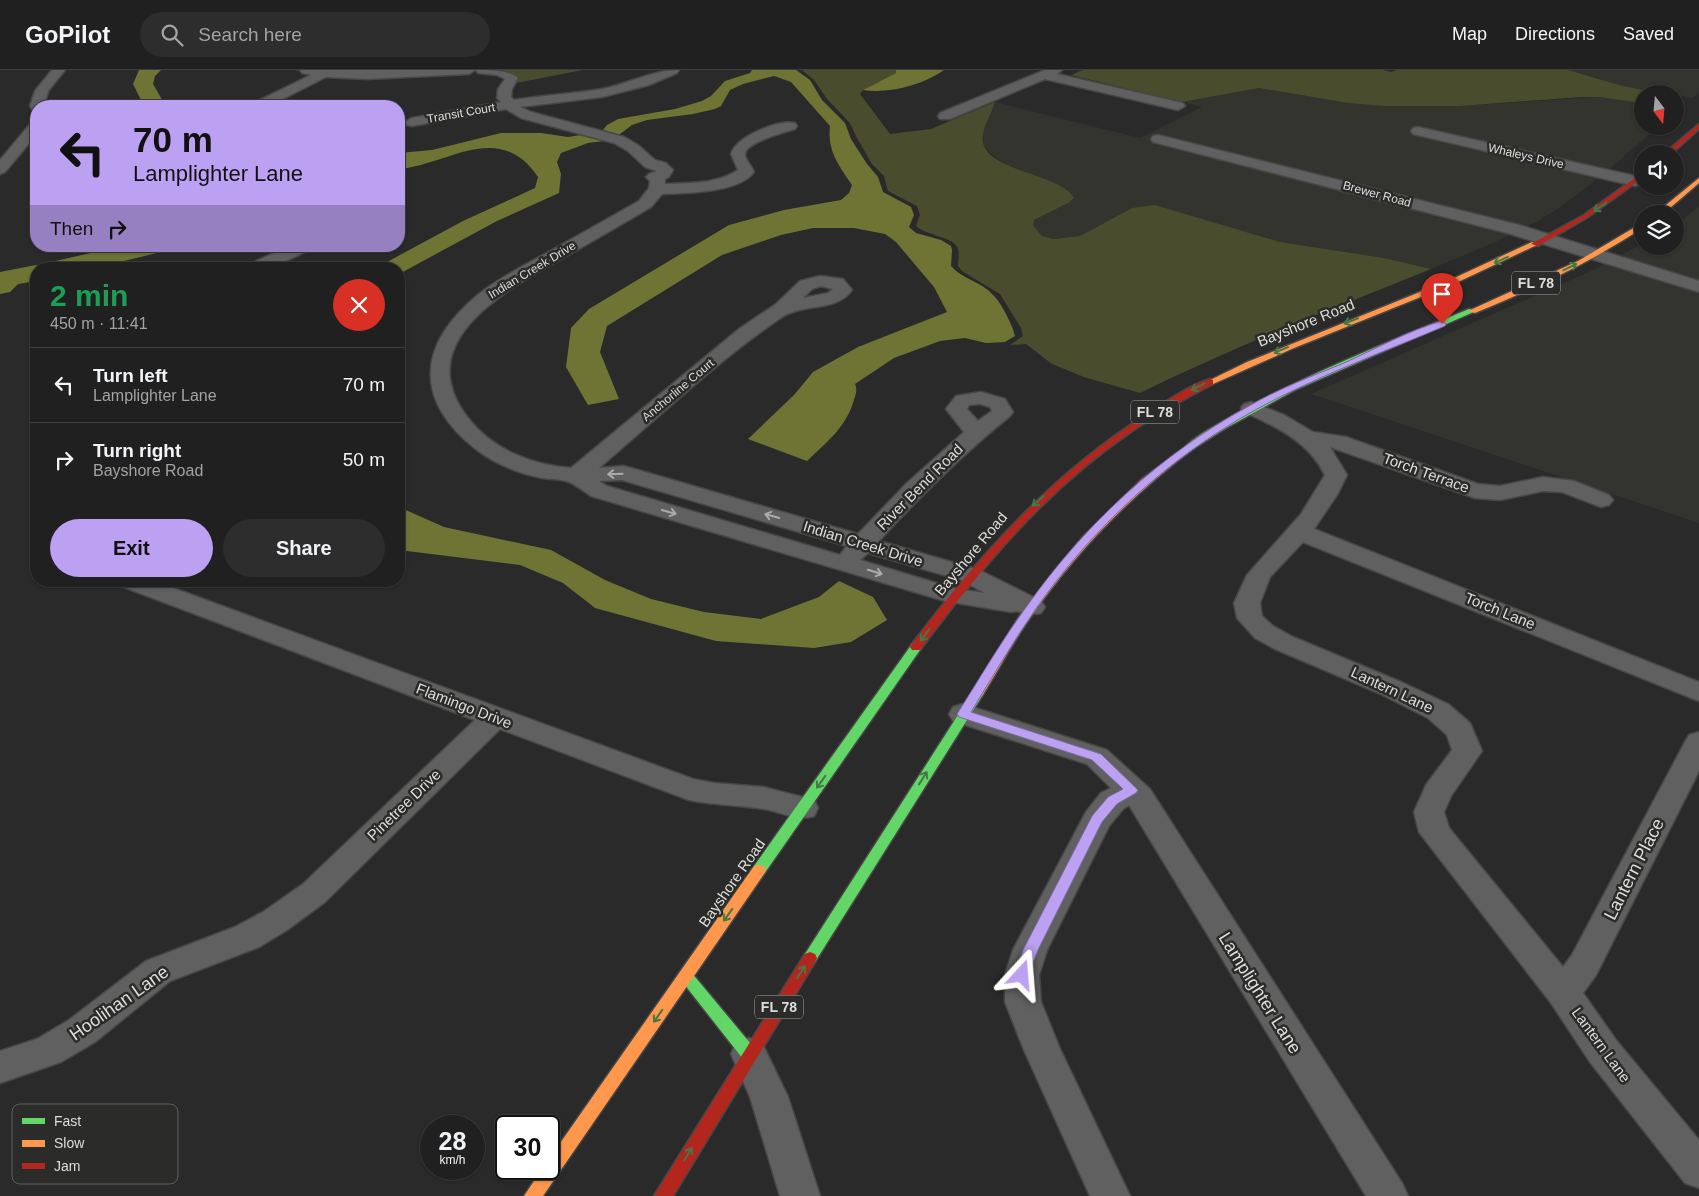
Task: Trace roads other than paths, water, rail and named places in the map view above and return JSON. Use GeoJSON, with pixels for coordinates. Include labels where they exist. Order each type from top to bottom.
{"type":"FeatureCollection","features":[{"type":"Feature","properties":{"kind":"main road"},"geometry":{"type":"LineString","coordinates":[[1677,145],[1699,126]]}},
{"type":"Feature","properties":{"kind":"main road"},"geometry":{"type":"LineString","coordinates":[[1669,205],[1699,180]]}},
{"type":"Feature","properties":{"kind":"main road","name":"Bayshore Road"},"geometry":{"type":"LineString","coordinates":[[533,1196],[803,808],[954,596],[1034,505],[1119,435],[1198,387],[1241,366],[1443,285],[1545,239],[1597,209],[1634,182]]}},
{"type":"Feature","properties":{"kind":"main road","name":"FL 78"},"geometry":{"type":"LineString","coordinates":[[663,1196],[749,1054],[1032,607],[1086,539],[1126,499],[1156,472],[1214,431],[1245,404],[1334,369],[1517,292],[1594,254],[1634,230]]}},
{"type":"Feature","properties":{"kind":"main road"},"geometry":{"type":"LineString","coordinates":[[1230,384],[1241,366]]}},
{"type":"Feature","properties":{"kind":"main road"},"geometry":{"type":"LineString","coordinates":[[686,976],[749,1054]]}},
{"type":"Feature","properties":{"kind":"street"},"geometry":{"type":"LineString","coordinates":[[38,100],[42,89],[59,70]]}},
{"type":"Feature","properties":{"kind":"street"},"geometry":{"type":"LineString","coordinates":[[306,70],[322,74],[367,76],[469,70]]}},
{"type":"Feature","properties":{"kind":"street"},"geometry":{"type":"LineString","coordinates":[[482,70],[500,72],[512,78],[508,99],[513,109],[526,115],[627,144],[650,164],[644,168],[644,172],[658,183],[702,186],[740,177],[746,172],[745,166],[738,156],[738,151],[741,147],[755,138],[790,126]]}},
{"type":"Feature","properties":{"kind":"street"},"geometry":{"type":"LineString","coordinates":[[508,99],[530,101],[602,94],[644,82],[673,70]]}},
{"type":"Feature","properties":{"kind":"street"},"geometry":{"type":"LineString","coordinates":[[944,116],[1050,72],[1178,106]]}},
{"type":"Feature","properties":{"kind":"street"},"geometry":{"type":"LineString","coordinates":[[272,100],[322,74]]}},
{"type":"Feature","properties":{"kind":"street","name":"Transit Court"},"geometry":{"type":"LineString","coordinates":[[412,122],[508,99]]}},
{"type":"Feature","properties":{"kind":"street","name":"Whaleys Drive"},"geometry":{"type":"LineString","coordinates":[[1418,131],[1634,177]]}},
{"type":"Feature","properties":{"kind":"street"},"geometry":{"type":"LineString","coordinates":[[0,169],[30,133]]}},
{"type":"Feature","properties":{"kind":"street","name":"Brewer Road"},"geometry":{"type":"LineString","coordinates":[[1158,139],[1545,239],[1594,254]]}},
{"type":"Feature","properties":{"kind":"street","name":"Indian Creek Drive"},"geometry":{"type":"LineString","coordinates":[[658,183],[651,199],[637,210],[529,270],[486,297],[460,321],[444,347],[439,373],[445,400],[457,419],[472,436],[497,453],[525,467],[575,476],[623,474],[970,576],[1032,607]]}},
{"type":"Feature","properties":{"kind":"street"},"geometry":{"type":"LineString","coordinates":[[269,262],[290,252]]}},
{"type":"Feature","properties":{"kind":"street"},"geometry":{"type":"LineString","coordinates":[[1594,254],[1699,276]]}},
{"type":"Feature","properties":{"kind":"street"},"geometry":{"type":"LineString","coordinates":[[1594,254],[1699,287]]}},
{"type":"Feature","properties":{"kind":"street","name":"Anchorline Court"},"geometry":{"type":"LineString","coordinates":[[575,476],[746,333],[783,308]]}},
{"type":"Feature","properties":{"kind":"street","name":"Lantern Lane"},"geometry":{"type":"LineString","coordinates":[[1245,404],[1279,420],[1308,438],[1322,451],[1331,463],[1336,475],[1326,495],[1300,532],[1260,575],[1247,603],[1250,618],[1264,632],[1284,643],[1392,688],[1438,711],[1460,730],[1468,751],[1437,793],[1429,812],[1435,832],[1563,993],[1603,1051],[1699,1170]]}},
{"type":"Feature","properties":{"kind":"street","name":"River Bend Road"},"geometry":{"type":"LineString","coordinates":[[845,563],[915,488],[976,433]]}},
{"type":"Feature","properties":{"kind":"street","name":"Torch Terrace"},"geometry":{"type":"LineString","coordinates":[[1308,438],[1338,442],[1475,491],[1500,493],[1543,484],[1566,486],[1601,500]]}},
{"type":"Feature","properties":{"kind":"street","name":"Indian Creek Drive"},"geometry":{"type":"LineString","coordinates":[[575,476],[599,492],[954,596],[1032,607]]}},
{"type":"Feature","properties":{"kind":"street","name":"Torch Lane"},"geometry":{"type":"LineString","coordinates":[[1300,532],[1699,692]]}},
{"type":"Feature","properties":{"kind":"street","name":"Flamingo Drive"},"geometry":{"type":"LineString","coordinates":[[146,587],[689,789],[714,794],[763,798],[803,808]]}},
{"type":"Feature","properties":{"kind":"street","name":"Lamplighter Lane"},"geometry":{"type":"LineString","coordinates":[[963,714],[1097,757],[1139,796],[1388,1196]]}},
{"type":"Feature","properties":{"kind":"street","name":"Pinetree Drive"},"geometry":{"type":"LineString","coordinates":[[314,893],[494,718]]}},
{"type":"Feature","properties":{"kind":"street","name":"Lantern Place"},"geometry":{"type":"LineString","coordinates":[[1563,993],[1584,965],[1699,742]]}},
{"type":"Feature","properties":{"kind":"street"},"geometry":{"type":"LineString","coordinates":[[1110,1196],[1042,1050],[1023,1002],[1022,975],[1030,950],[1096,820],[1112,801],[1132,790]]}},
{"type":"Feature","properties":{"kind":"street","name":"Hoolihan Lane"},"geometry":{"type":"LineString","coordinates":[[0,1067],[48,1051],[82,1031],[158,970],[247,937],[276,921],[314,893]]}},
{"type":"Feature","properties":{"kind":"street"},"geometry":{"type":"LineString","coordinates":[[749,1054],[769,1097],[800,1196]]}},
{"type":"Feature","properties":{"kind":"waterway"},"geometry":{"type":"LineString","coordinates":[[151,70],[146,74],[143,84],[152,100]]}},
{"type":"Feature","properties":{"kind":"waterway"},"geometry":{"type":"LineString","coordinates":[[86,262],[130,252]]}},
{"type":"Feature","properties":{"kind":"waterway"},"geometry":{"type":"LineString","coordinates":[[0,286],[9,278],[30,274]]}}]}
